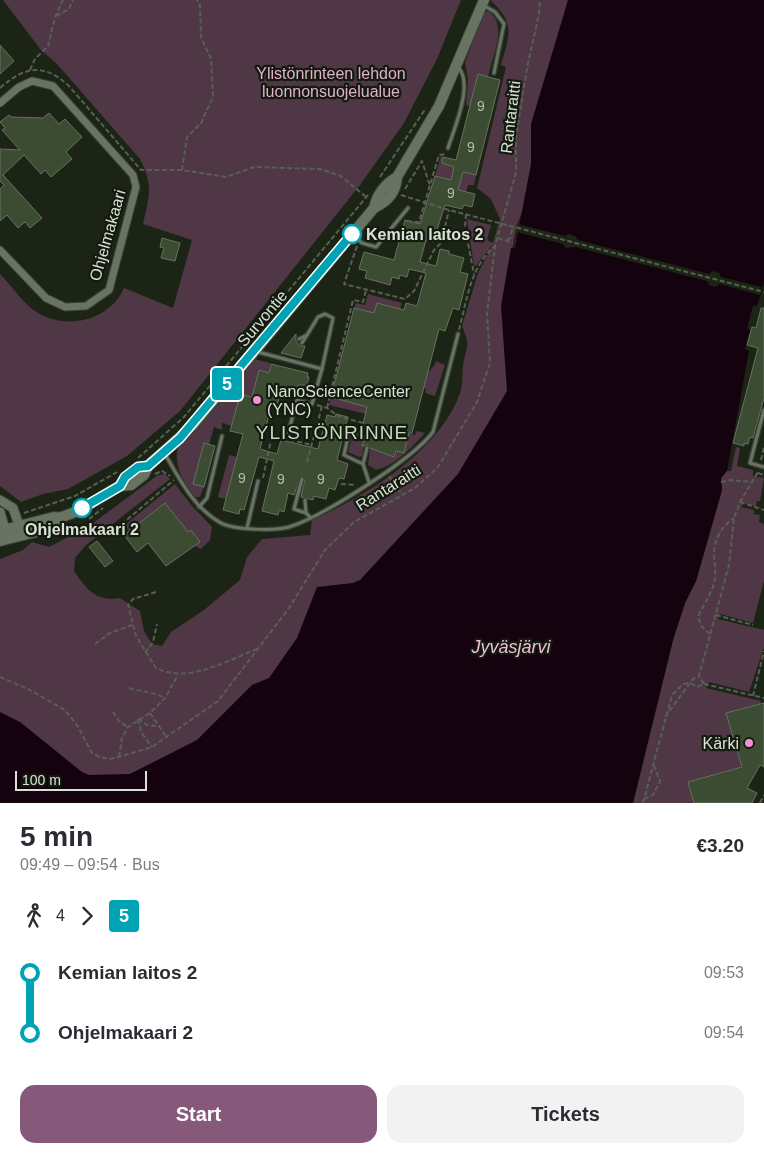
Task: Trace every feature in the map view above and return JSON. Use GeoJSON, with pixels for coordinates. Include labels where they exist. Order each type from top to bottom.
{"type":"FeatureCollection","features":[{"type":"Feature","properties":{"kind":"main road","name":"Survontie"},"geometry":{"type":"LineString","coordinates":[[3,535],[21,531],[54,517],[59,518],[78,511],[120,486],[131,485],[144,475],[148,466],[193,424],[355,237],[374,208],[386,201],[392,194],[396,186],[397,176],[438,106],[457,66],[483,2]]}},
{"type":"Feature","properties":{"kind":"street","name":"Ohjelmakaari"},"geometry":{"type":"LineString","coordinates":[[0,103],[18,86],[32,81],[53,86],[133,175],[136,187],[109,290],[86,306],[65,307],[46,298],[0,250]]}},
{"type":"Feature","properties":{"kind":"street"},"geometry":{"type":"LineString","coordinates":[[0,500],[10,504],[16,514],[21,531]]}},
{"type":"Feature","properties":{"kind":"street"},"geometry":{"type":"LineString","coordinates":[[0,512],[3,535]]}},
{"type":"Feature","properties":{"kind":"lane"},"geometry":{"type":"LineString","coordinates":[[483,2],[495,12],[504,24],[494,72]]}},
{"type":"Feature","properties":{"kind":"lane"},"geometry":{"type":"LineString","coordinates":[[448,148],[464,90],[464,77],[457,66]]}},
{"type":"Feature","properties":{"kind":"lane"},"geometry":{"type":"LineString","coordinates":[[355,237],[376,247],[408,208]]}},
{"type":"Feature","properties":{"kind":"lane"},"geometry":{"type":"LineString","coordinates":[[288,434],[297,400],[312,404],[333,318],[325,314],[318,317],[302,343]]}},
{"type":"Feature","properties":{"kind":"lane"},"geometry":{"type":"LineString","coordinates":[[164,453],[186,490],[199,507],[223,524],[257,530],[283,529],[310,517],[361,488],[426,442],[433,432],[458,334]]}},
{"type":"Feature","properties":{"kind":"lane"},"geometry":{"type":"LineString","coordinates":[[299,339],[307,335]]}},
{"type":"Feature","properties":{"kind":"lane"},"geometry":{"type":"LineString","coordinates":[[256,350],[322,369]]}},
{"type":"Feature","properties":{"kind":"lane"},"geometry":{"type":"LineString","coordinates":[[764,412],[750,463],[764,467]]}},
{"type":"Feature","properties":{"kind":"lane"},"geometry":{"type":"LineString","coordinates":[[349,432],[344,455],[363,464]]}},
{"type":"Feature","properties":{"kind":"lane"},"geometry":{"type":"LineString","coordinates":[[199,507],[207,498],[222,436]]}},
{"type":"Feature","properties":{"kind":"lane"},"geometry":{"type":"LineString","coordinates":[[367,448],[363,464],[369,482]]}},
{"type":"Feature","properties":{"kind":"lane"},"geometry":{"type":"LineString","coordinates":[[302,479],[294,509],[306,512]]}},
{"type":"Feature","properties":{"kind":"lane"},"geometry":{"type":"LineString","coordinates":[[247,528],[260,481]]}},
{"type":"Feature","properties":{"kind":"lane"},"geometry":{"type":"LineString","coordinates":[[305,500],[306,512],[310,517]]}},
{"type":"Feature","properties":{"kind":"path"},"geometry":{"type":"LineString","coordinates":[[30,70],[35,59],[48,46],[55,17],[62,0]]}},
{"type":"Feature","properties":{"kind":"path"},"geometry":{"type":"LineString","coordinates":[[55,17],[69,9],[73,0]]}},
{"type":"Feature","properties":{"kind":"path"},"geometry":{"type":"LineString","coordinates":[[182,170],[187,137],[201,123],[213,96],[211,59],[202,37],[198,0]]}},
{"type":"Feature","properties":{"kind":"path","name":"Rantaraitti"},"geometry":{"type":"LineString","coordinates":[[0,678],[28,689],[65,710],[92,753],[109,759],[152,747],[218,701],[289,608],[325,550],[364,514],[415,488],[438,467],[477,402],[490,362],[487,313],[494,246],[498,238],[516,173],[516,136],[540,0]]}},
{"type":"Feature","properties":{"kind":"path"},"geometry":{"type":"LineString","coordinates":[[0,88],[9,80]]}},
{"type":"Feature","properties":{"kind":"path"},"geometry":{"type":"LineString","coordinates":[[377,181],[429,103]]}},
{"type":"Feature","properties":{"kind":"path"},"geometry":{"type":"LineString","coordinates":[[407,220],[419,222],[439,155]]}},
{"type":"Feature","properties":{"kind":"path"},"geometry":{"type":"LineString","coordinates":[[430,186],[422,160],[402,196],[764,292]]}},
{"type":"Feature","properties":{"kind":"path"},"geometry":{"type":"LineString","coordinates":[[140,170],[182,170],[226,177],[254,167],[320,169],[341,176],[366,197]]}},
{"type":"Feature","properties":{"kind":"path"},"geometry":{"type":"LineString","coordinates":[[134,461],[156,444],[184,417],[372,189]]}},
{"type":"Feature","properties":{"kind":"path"},"geometry":{"type":"LineString","coordinates":[[355,237],[344,284],[401,300],[414,292],[434,250],[441,243],[450,210]]}},
{"type":"Feature","properties":{"kind":"path"},"geometry":{"type":"LineString","coordinates":[[466,214],[465,228],[474,274]]}},
{"type":"Feature","properties":{"kind":"path"},"geometry":{"type":"LineString","coordinates":[[507,240],[510,238],[515,227]]}},
{"type":"Feature","properties":{"kind":"path"},"geometry":{"type":"LineString","coordinates":[[498,238],[512,242]]}},
{"type":"Feature","properties":{"kind":"path"},"geometry":{"type":"LineString","coordinates":[[458,334],[474,274],[486,254],[494,246]]}},
{"type":"Feature","properties":{"kind":"path"},"geometry":{"type":"LineString","coordinates":[[326,408],[353,300],[363,302],[366,290]]}},
{"type":"Feature","properties":{"kind":"path"},"geometry":{"type":"LineString","coordinates":[[284,393],[297,400]]}},
{"type":"Feature","properties":{"kind":"path"},"geometry":{"type":"LineString","coordinates":[[312,404],[326,408],[338,417],[363,423]]}},
{"type":"Feature","properties":{"kind":"path"},"geometry":{"type":"LineString","coordinates":[[307,462],[322,406]]}},
{"type":"Feature","properties":{"kind":"path"},"geometry":{"type":"LineString","coordinates":[[260,481],[272,435],[312,445]]}},
{"type":"Feature","properties":{"kind":"path"},"geometry":{"type":"LineString","coordinates":[[16,514],[66,498],[122,469]]}},
{"type":"Feature","properties":{"kind":"path"},"geometry":{"type":"LineString","coordinates":[[386,472],[403,495]]}},
{"type":"Feature","properties":{"kind":"path"},"geometry":{"type":"LineString","coordinates":[[758,473],[764,475]]}},
{"type":"Feature","properties":{"kind":"path"},"geometry":{"type":"LineString","coordinates":[[110,534],[174,480]]}},
{"type":"Feature","properties":{"kind":"path"},"geometry":{"type":"LineString","coordinates":[[665,718],[691,683],[699,676],[729,565],[734,518],[740,502],[753,482],[731,480],[721,482]]}},
{"type":"Feature","properties":{"kind":"path"},"geometry":{"type":"LineString","coordinates":[[341,484],[353,484],[361,488]]}},
{"type":"Feature","properties":{"kind":"path"},"geometry":{"type":"LineString","coordinates":[[66,498],[69,502]]}},
{"type":"Feature","properties":{"kind":"path"},"geometry":{"type":"LineString","coordinates":[[740,502],[764,510]]}},
{"type":"Feature","properties":{"kind":"path"},"geometry":{"type":"LineString","coordinates":[[710,634],[702,627],[698,617],[710,596],[715,578],[714,553],[719,535],[727,523],[734,518]]}},
{"type":"Feature","properties":{"kind":"path"},"geometry":{"type":"LineString","coordinates":[[156,592],[133,599],[128,605],[132,625],[145,653],[156,668],[178,675],[211,667],[260,648]]}},
{"type":"Feature","properties":{"kind":"path"},"geometry":{"type":"LineString","coordinates":[[716,615],[753,625]]}},
{"type":"Feature","properties":{"kind":"path"},"geometry":{"type":"LineString","coordinates":[[145,653],[153,642],[157,624]]}},
{"type":"Feature","properties":{"kind":"path"},"geometry":{"type":"LineString","coordinates":[[95,644],[110,633],[132,625]]}},
{"type":"Feature","properties":{"kind":"path"},"geometry":{"type":"LineString","coordinates":[[753,696],[764,651]]}},
{"type":"Feature","properties":{"kind":"path"},"geometry":{"type":"LineString","coordinates":[[119,757],[122,738],[128,727],[150,713],[165,698],[178,675]]}},
{"type":"Feature","properties":{"kind":"path"},"geometry":{"type":"LineString","coordinates":[[699,676],[704,684]]}},
{"type":"Feature","properties":{"kind":"path"},"geometry":{"type":"LineString","coordinates":[[643,803],[665,718],[676,688],[683,684],[691,683],[697,688],[704,684],[764,698]]}},
{"type":"Feature","properties":{"kind":"path"},"geometry":{"type":"LineString","coordinates":[[129,688],[142,692],[154,692],[165,698]]}},
{"type":"Feature","properties":{"kind":"path"},"geometry":{"type":"LineString","coordinates":[[113,712],[128,727]]}},
{"type":"Feature","properties":{"kind":"path"},"geometry":{"type":"LineString","coordinates":[[150,713],[157,726],[167,738]]}},
{"type":"Feature","properties":{"kind":"path"},"geometry":{"type":"LineString","coordinates":[[138,719],[147,725],[157,726]]}},
{"type":"Feature","properties":{"kind":"path"},"geometry":{"type":"LineString","coordinates":[[138,719],[141,732],[152,747]]}},
{"type":"Feature","properties":{"kind":"path"},"geometry":{"type":"LineString","coordinates":[[644,800],[653,795],[660,781],[653,762]]}},
{"type":"Feature","properties":{"kind":"path"},"geometry":{"type":"LineString","coordinates":[[760,803],[764,794]]}},
{"type":"Feature","properties":{"kind":"green space","name":"Ylistönrinteen lehdon luonnonsuojelualue"},"geometry":{"type":"Polygon","coordinates":[[[3,0],[461,0],[437,59],[404,123],[360,185],[180,411],[127,456],[68,489],[43,494],[21,502],[0,486],[0,274],[33,310],[62,321],[87,319],[99,314],[118,299],[124,288],[173,308],[192,240],[143,224],[149,184],[140,159],[57,64],[41,50],[3,0]]]}},
{"type":"Feature","properties":{"kind":"green space"},"geometry":{"type":"Polygon","coordinates":[[[490,0],[576,0],[542,167],[517,224],[508,268],[530,400],[181,796],[0,759],[0,559],[23,550],[32,542],[49,547],[89,526],[158,475],[165,474],[170,479],[86,545],[75,558],[74,571],[83,584],[93,593],[105,598],[120,598],[140,611],[144,631],[152,644],[162,646],[171,632],[204,610],[240,580],[247,557],[262,539],[310,535],[312,520],[355,498],[399,469],[436,434],[450,414],[462,387],[467,342],[462,326],[478,273],[493,244],[476,266],[474,266],[467,219],[491,225],[487,240],[493,243],[500,219],[491,199],[477,188],[506,67],[501,65],[507,45],[507,22],[504,15],[490,0]]]}},
{"type":"Feature","properties":{"kind":"green space"},"geometry":{"type":"Polygon","coordinates":[[[488,11],[494,17],[497,24],[497,41],[488,77],[478,74],[470,106],[466,105],[468,80],[465,62],[484,13],[488,11]]]}},
{"type":"Feature","properties":{"kind":"green space"},"geometry":{"type":"Polygon","coordinates":[[[441,156],[443,157],[442,163],[447,164],[448,158],[456,160],[462,172],[476,175],[474,185],[468,185],[466,192],[458,190],[460,182],[435,176],[441,156]]]}},
{"type":"Feature","properties":{"kind":"green space"},"geometry":{"type":"Polygon","coordinates":[[[368,294],[402,303],[400,309],[377,303],[374,313],[354,308],[356,303],[365,305],[368,294]]]}},
{"type":"Feature","properties":{"kind":"green space"},"geometry":{"type":"Polygon","coordinates":[[[254,359],[270,363],[269,373],[260,370],[252,397],[243,395],[242,399],[239,399],[234,416],[235,427],[222,423],[222,430],[214,427],[209,445],[204,444],[193,484],[204,487],[200,497],[196,497],[187,487],[178,467],[178,447],[254,359]]]}},
{"type":"Feature","properties":{"kind":"green space"},"geometry":{"type":"Polygon","coordinates":[[[436,361],[445,365],[435,396],[425,393],[426,389],[423,388],[428,372],[436,361]]]}},
{"type":"Feature","properties":{"kind":"green space"},"geometry":{"type":"Polygon","coordinates":[[[331,397],[367,407],[366,414],[329,405],[331,397]]]}},
{"type":"Feature","properties":{"kind":"green space"},"geometry":{"type":"Polygon","coordinates":[[[354,430],[366,433],[362,456],[359,457],[348,452],[354,430]]]}},
{"type":"Feature","properties":{"kind":"green space"},"geometry":{"type":"Polygon","coordinates":[[[416,431],[425,433],[409,450],[396,460],[376,470],[368,465],[370,448],[394,457],[407,433],[415,435],[416,431]]]}},
{"type":"Feature","properties":{"kind":"green space"},"geometry":{"type":"Polygon","coordinates":[[[736,447],[740,448],[737,466],[753,470],[753,476],[764,478],[760,501],[757,501],[756,507],[744,503],[741,507],[754,510],[754,514],[760,515],[759,522],[764,524],[764,581],[753,623],[720,614],[718,619],[764,630],[764,647],[749,692],[709,682],[706,688],[761,701],[760,704],[726,713],[741,765],[738,772],[733,769],[689,782],[694,803],[633,803],[673,640],[685,603],[696,581],[722,490],[721,478],[727,471],[731,471],[736,447]]]}},
{"type":"Feature","properties":{"kind":"green space"},"geometry":{"type":"Polygon","coordinates":[[[229,455],[237,457],[226,499],[218,497],[229,455]]]}},
{"type":"Feature","properties":{"kind":"green space"},"geometry":{"type":"Polygon","coordinates":[[[175,484],[212,527],[210,540],[201,549],[195,546],[200,542],[191,530],[188,532],[165,503],[129,531],[125,525],[175,484]]]}},
{"type":"Feature","properties":{"kind":"water","name":"Jyväsjärvi"},"geometry":{"type":"Polygon","coordinates":[[[568,0],[764,0],[764,283],[757,306],[753,306],[747,329],[750,330],[745,349],[749,351],[727,471],[721,478],[722,490],[696,581],[685,603],[673,640],[633,803],[0,803],[0,712],[20,722],[82,772],[89,775],[130,774],[197,740],[252,685],[269,678],[297,638],[317,587],[353,583],[360,580],[458,474],[507,391],[501,306],[511,248],[515,248],[531,164],[531,124],[568,0]]]}},
{"type":"Feature","properties":{"kind":"pier"},"geometry":{"type":"Polygon","coordinates":[[[517,224],[565,236],[569,234],[575,236],[578,240],[709,274],[713,271],[719,273],[721,277],[762,287],[760,295],[720,284],[715,287],[709,285],[707,281],[576,247],[566,248],[563,244],[517,232],[517,224]]]}},
{"type":"Feature","properties":{"kind":"building"},"geometry":{"type":"Polygon","coordinates":[[[0,45],[14,61],[0,74],[0,45]]]}},
{"type":"Feature","properties":{"kind":"building"},"geometry":{"type":"Polygon","coordinates":[[[478,74],[500,80],[476,175],[463,172],[458,190],[475,194],[472,207],[464,205],[462,209],[445,205],[433,242],[426,240],[420,262],[436,266],[440,249],[449,251],[449,254],[464,258],[460,272],[468,274],[459,310],[453,308],[445,331],[439,329],[412,433],[409,433],[404,453],[396,451],[394,457],[370,448],[368,445],[362,446],[367,429],[362,428],[367,407],[331,397],[354,308],[374,313],[377,303],[404,310],[406,303],[417,306],[426,273],[409,269],[407,277],[400,275],[399,279],[392,277],[390,285],[365,278],[367,271],[359,269],[364,252],[394,260],[405,220],[420,224],[435,176],[451,180],[454,167],[442,163],[443,157],[456,160],[478,74]]]}},
{"type":"Feature","properties":{"kind":"building"},"geometry":{"type":"Polygon","coordinates":[[[49,113],[59,124],[65,119],[82,137],[66,152],[72,159],[51,177],[45,170],[41,174],[24,155],[3,175],[42,218],[30,228],[25,222],[18,228],[7,215],[0,221],[0,189],[4,185],[0,181],[0,149],[20,150],[2,130],[5,128],[0,122],[9,115],[11,117],[43,118],[49,113]]]}},
{"type":"Feature","properties":{"kind":"building"},"geometry":{"type":"Polygon","coordinates":[[[162,238],[180,243],[175,261],[161,258],[164,248],[160,247],[162,238]]]}},
{"type":"Feature","properties":{"kind":"building"},"geometry":{"type":"Polygon","coordinates":[[[761,308],[764,308],[764,398],[753,438],[750,437],[748,444],[744,443],[744,446],[733,443],[758,348],[747,345],[752,327],[756,328],[761,308]]]}},
{"type":"Feature","properties":{"kind":"building"},"geometry":{"type":"Polygon","coordinates":[[[296,334],[296,341],[300,346],[305,346],[301,358],[281,353],[296,334]]]}},
{"type":"Feature","properties":{"kind":"building"},"geometry":{"type":"Polygon","coordinates":[[[271,364],[308,373],[307,377],[309,377],[307,385],[298,385],[296,392],[292,391],[290,397],[283,395],[282,399],[279,398],[277,406],[272,404],[260,449],[277,454],[281,440],[318,449],[327,415],[335,417],[336,414],[348,417],[337,460],[348,464],[344,479],[339,478],[335,490],[329,488],[326,499],[314,496],[313,500],[301,497],[305,479],[301,476],[294,495],[288,493],[284,512],[279,510],[278,515],[262,511],[274,461],[259,457],[244,510],[240,509],[239,514],[223,510],[243,434],[230,431],[239,399],[242,399],[243,395],[252,397],[259,370],[269,373],[271,364]]]}},
{"type":"Feature","properties":{"kind":"building"},"geometry":{"type":"Polygon","coordinates":[[[204,443],[215,446],[204,487],[193,484],[204,443]]]}},
{"type":"Feature","properties":{"kind":"building"},"geometry":{"type":"Polygon","coordinates":[[[165,503],[188,532],[191,530],[200,542],[166,566],[148,543],[137,552],[124,535],[165,503]]]}},
{"type":"Feature","properties":{"kind":"building"},"geometry":{"type":"Polygon","coordinates":[[[97,541],[113,561],[105,567],[89,547],[97,541]]]}},
{"type":"Feature","properties":{"kind":"building","name":"Kärki"},"geometry":{"type":"Polygon","coordinates":[[[764,703],[764,767],[760,765],[747,788],[757,793],[752,803],[694,803],[688,782],[742,767],[726,713],[764,703]]]}},
{"type":"Feature","properties":{"kind":"bus line","name":"5"},"geometry":{"type":"LineString","coordinates":[[82,508],[120,486],[125,477],[138,467],[148,466],[180,438],[352,234]]}},
{"type":"Feature","properties":{"kind":"place","name":"Kemian laitos 2"},"geometry":{"type":"Point","coordinates":[352,234]}},
{"type":"Feature","properties":{"kind":"place","name":"NanoScienceCenter (YNC)"},"geometry":{"type":"Point","coordinates":[257,400]}},
{"type":"Feature","properties":{"kind":"place","name":"Ohjelmakaari 2"},"geometry":{"type":"Point","coordinates":[82,508]}},
{"type":"Feature","properties":{"kind":"place","name":"Kärki"},"geometry":{"type":"Point","coordinates":[749,743]}},
{"type":"Feature","properties":{"kind":"district","name":"YLISTÖNRINNE"},"geometry":{"type":"Point","coordinates":[332,432]}}]}
